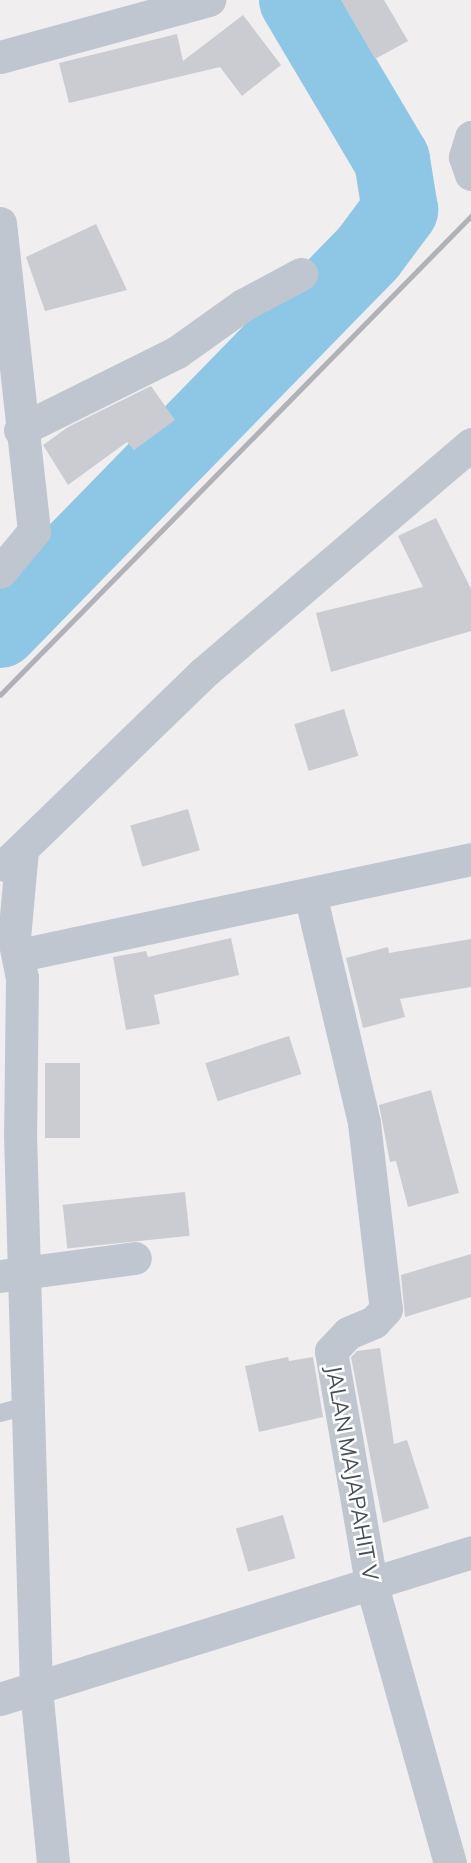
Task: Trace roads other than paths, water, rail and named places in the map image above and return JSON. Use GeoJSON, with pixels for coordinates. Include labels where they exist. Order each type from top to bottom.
{"type":"FeatureCollection","features":[{"type":"Feature","properties":{"kind":"street"},"geometry":{"type":"LineString","coordinates":[[0,57],[209,0]]}},
{"type":"Feature","properties":{"kind":"street"},"geometry":{"type":"LineString","coordinates":[[471,137],[465,157],[471,174]]}},
{"type":"Feature","properties":{"kind":"street"},"geometry":{"type":"LineString","coordinates":[[0,223],[20,430],[34,531],[0,572]]}},
{"type":"Feature","properties":{"kind":"street"},"geometry":{"type":"LineString","coordinates":[[20,430],[177,352],[243,305],[301,274]]}},
{"type":"Feature","properties":{"kind":"street"},"geometry":{"type":"LineString","coordinates":[[53,1863],[36,1689],[15,1409],[13,1273],[20,1123],[12,942],[11,860],[202,674],[471,444]]}},
{"type":"Feature","properties":{"kind":"street"},"geometry":{"type":"LineString","coordinates":[[12,942],[310,894],[471,859]]}},
{"type":"Feature","properties":{"kind":"street","name":"JALAN MAJAPAHIT V"},"geometry":{"type":"LineString","coordinates":[[310,894],[364,1123],[385,1298],[382,1316],[348,1333],[331,1351],[370,1582],[450,1863]]}},
{"type":"Feature","properties":{"kind":"street"},"geometry":{"type":"LineString","coordinates":[[13,1273],[135,1258]]}},
{"type":"Feature","properties":{"kind":"street"},"geometry":{"type":"LineString","coordinates":[[0,1699],[471,1552]]}},
{"type":"Feature","properties":{"kind":"waterway"},"geometry":{"type":"LineString","coordinates":[[0,630],[368,253],[400,210],[392,160],[297,0]]}},
{"type":"Feature","properties":{"kind":"railway"},"geometry":{"type":"LineString","coordinates":[[0,695],[471,216]]}}]}
